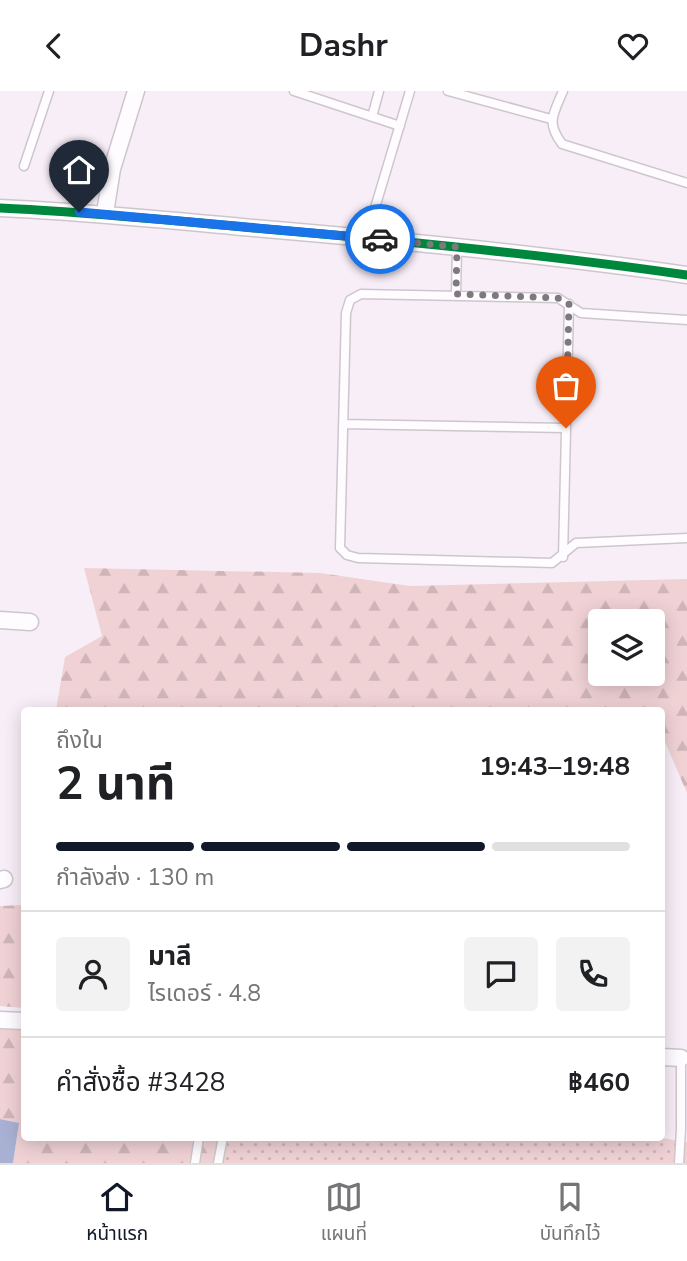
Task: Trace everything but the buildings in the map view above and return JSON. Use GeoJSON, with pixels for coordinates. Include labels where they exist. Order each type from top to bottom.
{"type":"FeatureCollection","features":[{"type":"Feature","properties":{"kind":"street"},"geometry":{"type":"LineString","coordinates":[[105,213],[112,169],[136,91]]}},
{"type":"Feature","properties":{"kind":"street"},"geometry":{"type":"LineString","coordinates":[[0,208],[105,213],[366,238],[570,258],[687,275]]}},
{"type":"Feature","properties":{"kind":"street"},"geometry":{"type":"LineString","coordinates":[[0,620],[30,622]]}},
{"type":"Feature","properties":{"kind":"street"},"geometry":{"type":"LineString","coordinates":[[0,1020],[21,1021]]}},
{"type":"Feature","properties":{"kind":"street"},"geometry":{"type":"LineString","coordinates":[[665,1057],[681,1058]]}},
{"type":"Feature","properties":{"kind":"lane"},"geometry":{"type":"LineString","coordinates":[[24,166],[49,91]]}},
{"type":"Feature","properties":{"kind":"lane"},"geometry":{"type":"LineString","coordinates":[[294,91],[400,126]]}},
{"type":"Feature","properties":{"kind":"lane"},"geometry":{"type":"LineString","coordinates":[[372,117],[379,91]]}},
{"type":"Feature","properties":{"kind":"lane"},"geometry":{"type":"LineString","coordinates":[[366,238],[410,91]]}},
{"type":"Feature","properties":{"kind":"lane"},"geometry":{"type":"LineString","coordinates":[[447,91],[551,119]]}},
{"type":"Feature","properties":{"kind":"lane"},"geometry":{"type":"LineString","coordinates":[[563,91],[551,119],[553,132],[562,144],[687,183]]}},
{"type":"Feature","properties":{"kind":"lane"},"geometry":{"type":"LineString","coordinates":[[456,294],[457,247]]}},
{"type":"Feature","properties":{"kind":"lane"},"geometry":{"type":"LineString","coordinates":[[687,320],[580,313],[558,298],[361,294],[350,300],[346,313],[340,548],[347,555],[358,558],[552,563],[563,557],[576,543],[687,538]]}},
{"type":"Feature","properties":{"kind":"lane"},"geometry":{"type":"LineString","coordinates":[[563,557],[569,304]]}},
{"type":"Feature","properties":{"kind":"lane"},"geometry":{"type":"LineString","coordinates":[[343,424],[566,428]]}},
{"type":"Feature","properties":{"kind":"lane"},"geometry":{"type":"LineString","coordinates":[[679,1163],[681,1058]]}},
{"type":"Feature","properties":{"kind":"lane"},"geometry":{"type":"LineString","coordinates":[[195,1163],[198,1141]]}},
{"type":"Feature","properties":{"kind":"lane"},"geometry":{"type":"LineString","coordinates":[[218,1163],[221,1141]]}},
{"type":"Feature","properties":{"kind":"green space"},"geometry":{"type":"Polygon","coordinates":[[[84,568],[320,573],[410,586],[687,579],[687,793],[665,742],[665,707],[57,707],[65,657],[102,636],[84,568]]]}},
{"type":"Feature","properties":{"kind":"green space"},"geometry":{"type":"Polygon","coordinates":[[[21,905],[21,1008],[0,1006],[0,906],[21,905]]]}},
{"type":"Feature","properties":{"kind":"green space"},"geometry":{"type":"Polygon","coordinates":[[[0,1028],[21,1030],[21,1141],[225,1141],[221,1163],[13,1163],[19,1123],[0,1119],[0,1028]]]}},
{"type":"Feature","properties":{"kind":"green space"},"geometry":{"type":"Polygon","coordinates":[[[665,1139],[687,1142],[687,1163],[221,1163],[225,1141],[665,1141],[665,1139]]]}},
{"type":"Feature","properties":{"kind":"water"},"geometry":{"type":"Polygon","coordinates":[[[0,1119],[19,1123],[13,1163],[0,1163],[0,1119]]]}},
{"type":"Feature","properties":{"kind":"cycle path"},"geometry":{"type":"LineString","coordinates":[[0,208],[132,217],[424,244],[687,275]]}},
{"type":"Feature","properties":{"kind":"way so far"},"geometry":{"type":"LineString","coordinates":[[380,239],[457,247],[456,294],[558,298],[569,304],[566,428]]}},
{"type":"Feature","properties":{"kind":"route"},"geometry":{"type":"LineString","coordinates":[[79,212],[380,239]]}}]}
